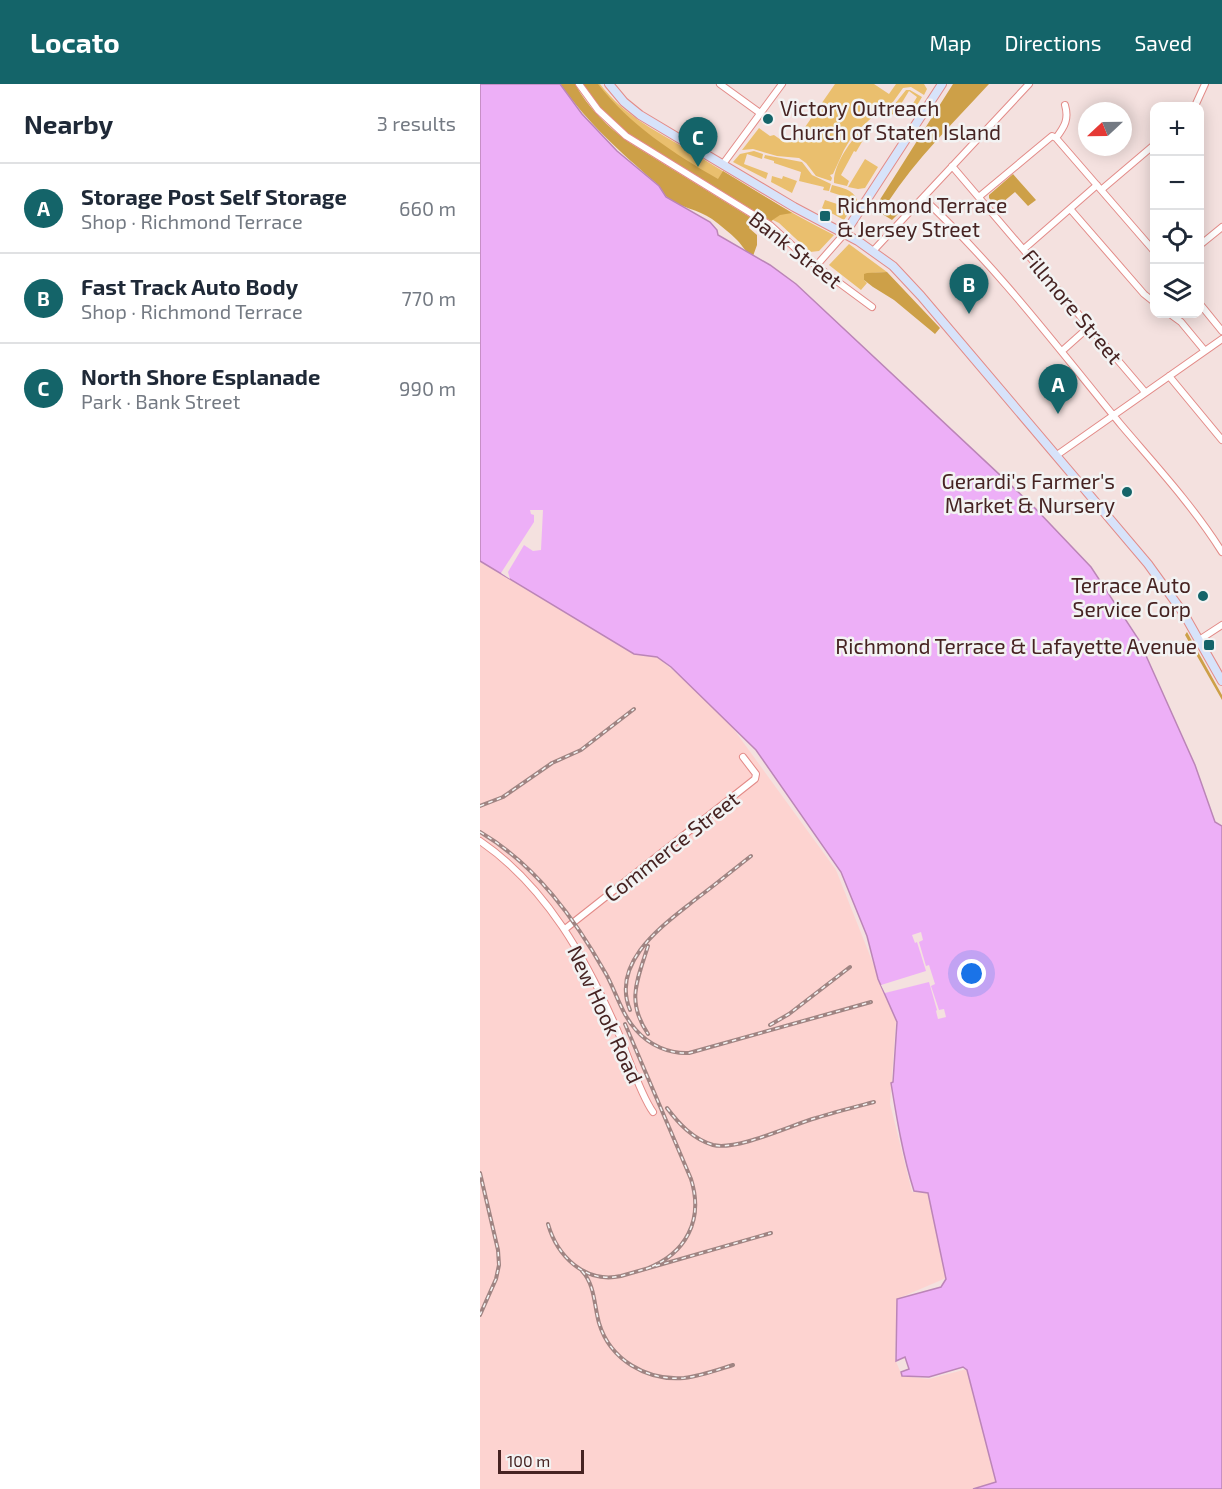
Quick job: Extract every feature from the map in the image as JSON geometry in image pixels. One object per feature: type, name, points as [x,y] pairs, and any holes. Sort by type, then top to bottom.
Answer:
[{"type":"main road","points":[[609,84],[635,111],[661,128],[805,214],[845,233],[893,266],[1057,455],[1165,586],[1222,681]]},
{"type":"main road","points":[[615,84],[661,128]]},
{"type":"main road","points":[[845,233],[942,84]]},
{"type":"street","name":"Bank Street","points":[[579,84],[598,110],[626,136],[770,225],[816,266],[872,307]]},
{"type":"street","points":[[720,84],[760,113]]},
{"type":"street","points":[[723,164],[782,84]]},
{"type":"street","points":[[873,251],[1029,84]]},
{"type":"street","points":[[1197,102],[1205,84]]},
{"type":"street","points":[[980,196],[1066,125],[1068,116],[1065,105]]},
{"type":"street","points":[[1054,137],[1150,245]]},
{"type":"street","points":[[1024,248],[1150,149]]},
{"type":"street","name":"Fillmore Street","points":[[952,166],[980,196],[1145,392]]},
{"type":"street","points":[[923,198],[983,258],[1062,351],[1175,488],[1222,552]]},
{"type":"street","points":[[1071,210],[1150,298]]},
{"type":"street","points":[[1204,242],[1222,226]]},
{"type":"street","points":[[816,266],[845,233]]},
{"type":"street","points":[[1204,309],[1222,331]]},
{"type":"street","points":[[1176,318],[1205,351]]},
{"type":"street","points":[[1062,351],[1090,326]]},
{"type":"street","points":[[1057,455],[1222,339]]},
{"type":"street","points":[[1169,376],[1222,440]]},
{"type":"street","points":[[1199,640],[1222,625]]},
{"type":"street","name":"Commerce Street","points":[[565,929],[755,779],[756,774],[743,757]]},
{"type":"street","name":"New Hook Road","points":[[480,841],[512,866],[565,929],[602,994],[653,1112]]},
{"type":"shaded area","points":[[480,84],[560,84],[582,114],[617,151],[659,186],[666,197],[710,222],[718,235],[770,265],[796,284],[1032,505],[1091,567],[1139,640],[1195,765],[1215,822],[1222,826],[1222,1489],[973,1489],[996,1482],[967,1370],[963,1367],[929,1377],[902,1376],[901,1372],[909,1369],[905,1357],[896,1361],[897,1299],[941,1287],[946,1279],[928,1193],[914,1191],[898,1124],[891,1083],[893,1082],[897,1022],[878,979],[867,936],[841,872],[756,750],[671,667],[657,657],[634,654],[480,561]]},
{"type":"shaded area","points":[[560,84],[575,84],[592,109],[622,137],[753,219],[749,228],[757,235],[757,245],[753,256],[712,219],[667,197],[656,183],[594,125]]},
{"type":"shaded area","points":[[583,84],[600,84],[620,106],[644,124],[834,235],[819,251],[810,252],[779,223],[771,221],[700,179],[625,130],[592,97]]},
{"type":"shaded area","points":[[583,84],[598,84],[610,99],[638,125],[701,169],[718,179],[723,171],[792,213],[780,215],[771,221],[627,133],[607,118]]},
{"type":"shaded area","points":[[835,84],[874,84],[889,94],[896,84],[924,84],[927,89],[924,95],[911,87],[903,88],[893,102],[880,111],[878,109],[878,112],[856,132],[854,130],[833,174],[830,175],[831,181],[816,176],[799,158],[777,156],[753,149],[742,150],[759,128],[784,142],[797,139],[807,133],[803,130]]},
{"type":"shaded area","points":[[953,84],[989,84],[936,141],[899,186],[888,202],[900,212],[892,220],[874,209]]},
{"type":"shaded area","points":[[906,90],[910,90],[922,97],[913,112],[909,110],[917,97],[909,91],[895,114],[888,115],[885,112]]},
{"type":"shaded area","points":[[864,127],[869,130],[841,175],[849,181],[847,186],[834,183],[836,168]]},
{"type":"shaded area","points":[[754,151],[763,154],[762,159],[747,154],[744,164],[768,173],[766,179],[733,162],[740,154]]},
{"type":"shaded area","points":[[765,155],[802,162],[812,175],[831,184],[829,191],[823,190],[824,187],[799,181],[801,172],[774,163],[764,158]]},
{"type":"shaded area","points":[[865,159],[878,167],[865,188],[848,187]]},
{"type":"shaded area","points":[[1013,174],[1036,200],[1028,206],[1015,192],[997,207],[989,195]]},
{"type":"shaded area","points":[[772,176],[782,179],[783,176],[797,181],[792,193],[771,182]]},
{"type":"shaded area","points":[[832,185],[850,191],[857,200],[844,220],[822,208],[825,200],[846,207],[849,198],[830,192]]},
{"type":"shaded area","points":[[849,244],[887,272],[872,273],[864,280],[867,283],[861,290],[829,265]]},
{"type":"shaded area","points":[[887,272],[940,328],[935,334],[894,300],[864,280],[864,274]]},
{"type":"shaded area","points":[[480,561],[634,654],[657,657],[719,709],[836,870],[896,1021],[890,1104],[912,1192],[928,1193],[946,1278],[897,1299],[895,1359],[902,1376],[929,1379],[967,1369],[996,1482],[973,1489],[480,1489]]},
{"type":"shaded area","points":[[1187,632],[1222,695],[1222,700],[1185,635]]},
{"type":"pier","points":[[530,510],[543,510],[541,550],[533,551],[524,545],[508,572],[510,579],[501,573],[534,522],[534,515]]},
{"type":"pier","points":[[921,932],[923,940],[919,942],[926,966],[929,965],[935,984],[931,986],[939,1010],[944,1009],[946,1017],[938,1019],[929,982],[885,993],[881,985],[926,971],[917,942],[915,943],[912,935]]},
{"type":"railway","points":[[480,806],[503,797],[552,763],[581,750],[634,709]]},
{"type":"railway","points":[[480,832],[519,860],[552,895],[594,953],[631,1024],[647,1040],[660,1047],[674,1052],[689,1053],[871,1002]]},
{"type":"railway","points":[[630,1010],[626,992],[628,976],[634,960],[644,946],[670,920],[751,856]]},
{"type":"railway","points":[[648,946],[637,981],[635,1001],[641,1022],[648,1034]]},
{"type":"railway","points":[[770,1025],[789,1014],[850,967]]},
{"type":"railway","points":[[625,1024],[691,1179],[694,1194],[693,1222],[681,1245],[660,1263],[646,1269]]},
{"type":"railway","points":[[667,1108],[693,1135],[713,1145],[723,1146],[750,1141],[816,1118],[874,1102]]},
{"type":"railway","points":[[480,1173],[498,1250],[499,1265],[496,1279],[480,1315]]},
{"type":"railway","points":[[548,1224],[558,1247],[574,1265],[584,1272],[608,1277],[621,1276],[771,1233]]},
{"type":"railway","points":[[582,1271],[592,1289],[604,1336],[612,1348],[632,1366],[657,1376],[684,1378],[733,1365]]},
{"type":"place","name":"Victory Outreach Church of Staten Island","points":[[768,119]]},
{"type":"place","name":"North Shore Esplanade","points":[[698,167]]},
{"type":"place","name":"Richmond Terrace & Jersey Street","points":[[825,216]]},
{"type":"place","name":"Fast Track Auto Body","points":[[969,314]]},
{"type":"place","name":"Storage Post Self Storage","points":[[1058,414]]},
{"type":"place","name":"Gerardi's Farmer's Market & Nursery","points":[[1127,492]]},
{"type":"place","name":"Terrace Auto Service Corp","points":[[1203,596]]},
{"type":"place","name":"Richmond Terrace & Lafayette Avenue","points":[[1209,645]]}]
